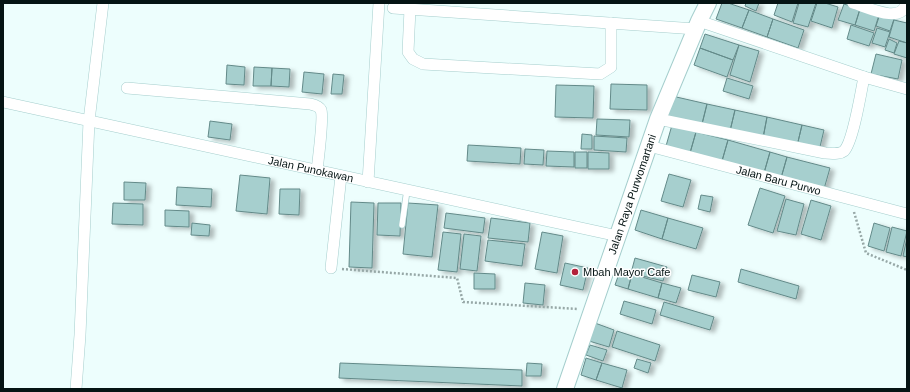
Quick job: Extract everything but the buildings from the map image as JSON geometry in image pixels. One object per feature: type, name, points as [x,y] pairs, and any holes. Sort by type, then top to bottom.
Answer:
[{"type":"street","points":[[76,389],[80,335],[89,121],[103,3]]},
{"type":"street","points":[[368,182],[379,3]]},
{"type":"street","name":"Jalan Raya Purwomartani","points":[[565,389],[658,119],[708,3]]},
{"type":"street","points":[[853,3],[891,15],[901,12],[905,8],[906,3]]},
{"type":"street","points":[[393,8],[611,23],[698,25],[907,89]]},
{"type":"street","points":[[410,9],[408,52],[413,59],[423,64],[600,74],[611,67],[611,23]]},
{"type":"street","points":[[658,119],[826,153],[838,154],[844,151],[850,139],[864,77]]},
{"type":"street","points":[[127,88],[310,104],[318,106],[321,110],[321,122],[317,171]]},
{"type":"street","name":"Jalan Punokawan","points":[[3,102],[618,236]]},
{"type":"street","name":"Jalan Baru Purwo","points":[[649,146],[907,214]]},
{"type":"street","points":[[332,268],[341,176]]},
{"type":"lane","points":[[402,225],[407,190]]},
{"type":"path","points":[[851,200],[866,253],[907,270]]},
{"type":"path","points":[[332,268],[457,278],[463,302],[562,308]]},
{"type":"place","name":"Mbah Mayor Cafe","points":[[575,272]]}]
